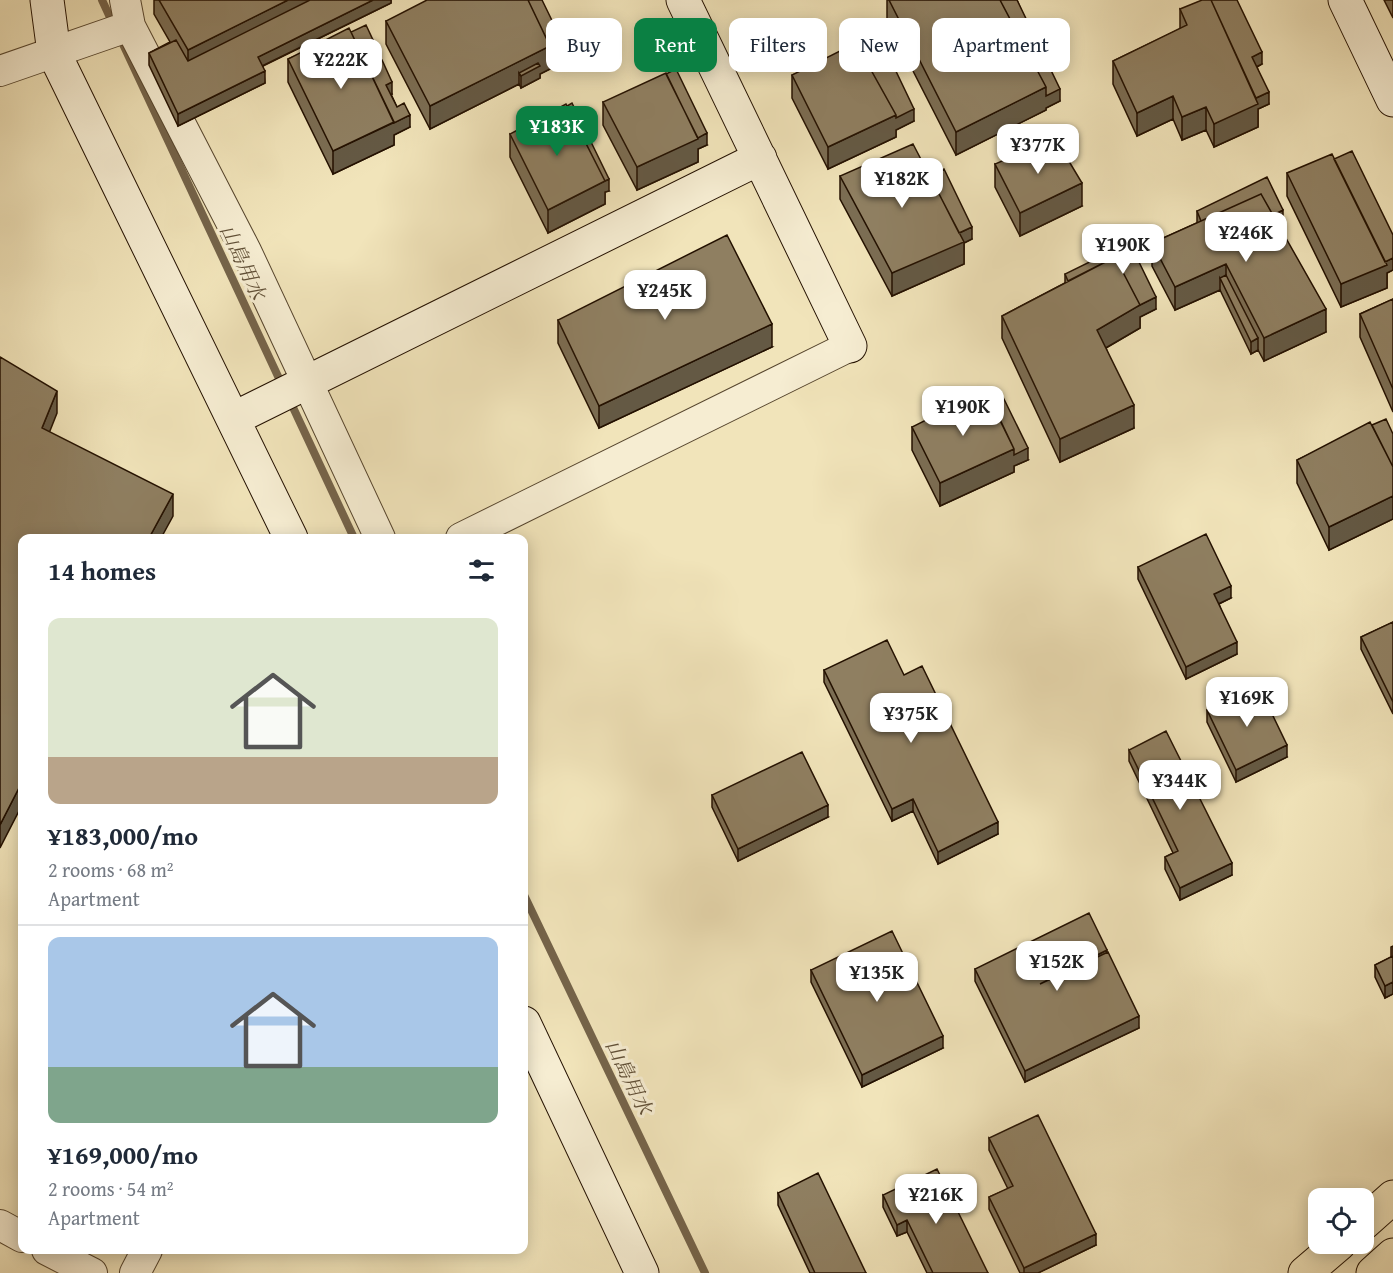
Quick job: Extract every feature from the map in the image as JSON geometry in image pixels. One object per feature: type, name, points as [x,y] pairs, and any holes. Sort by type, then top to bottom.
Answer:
[{"type":"highway","points":[[1374,1213],[1393,1197]]},
{"type":"highway","points":[[1305,1273],[1327,1254]]},
{"type":"highway","points":[[1373,1273],[1393,1255]]},
{"type":"street","points":[[47,0],[54,53],[289,534]]},
{"type":"street","points":[[469,534],[850,346],[683,0]]},
{"type":"street","points":[[1344,0],[1391,89]]},
{"type":"street","points":[[0,71],[92,41],[126,19],[246,251],[309,381],[378,534]]},
{"type":"street","points":[[233,419],[760,158]]},
{"type":"street","points":[[528,1031],[642,1273]]},
{"type":"street","points":[[0,1225],[18,1235]]},
{"type":"street","points":[[55,1254],[92,1273]]},
{"type":"street","points":[[135,1273],[145,1254]]},
{"type":"building","points":[[159,0],[288,0],[188,50]]},
{"type":"building","points":[[310,0],[373,0],[258,57],[265,71],[178,114],[149,53],[176,40],[188,61]]},
{"type":"building","points":[[427,0],[528,0],[546,38],[546,48],[430,106],[386,21]]},
{"type":"building","points":[[528,0],[542,0],[551,18],[546,18],[546,38]]},
{"type":"building","points":[[889,0],[1000,0],[1010,18],[932,18],[932,72],[1038,72],[1046,87],[956,132],[920,61],[920,18],[898,18]]},
{"type":"building","points":[[1000,0],[1017,0],[1026,18],[1010,18]]},
{"type":"building","points":[[1202,0],[1211,0],[1258,104],[1214,124],[1206,107],[1182,117],[1173,96],[1137,113],[1113,61],[1187,25],[1180,9]]},
{"type":"building","points":[[1211,0],[1237,0],[1262,52],[1252,57],[1269,92],[1256,98]]},
{"type":"building","points":[[366,25],[373,40],[367,43],[376,63],[382,60],[392,82],[386,85],[397,107],[404,103],[410,115],[394,123],[351,32]]},
{"type":"building","points":[[349,28],[394,122],[333,151],[288,59]]},
{"type":"building","points":[[839,52],[839,72],[872,72],[896,115],[828,147],[792,75],[798,72],[827,72],[827,58]]},
{"type":"building","points":[[538,63],[540,66],[521,76],[519,73]]},
{"type":"building","points":[[677,72],[707,133],[698,138],[666,74]]},
{"type":"building","points":[[872,72],[896,72],[914,109],[896,118]]},
{"type":"building","points":[[1038,72],[1052,72],[1060,89],[1046,96],[1046,87]]},
{"type":"building","points":[[666,73],[698,139],[637,167],[603,102]]},
{"type":"building","points":[[572,103],[609,179],[605,181],[567,106]]},
{"type":"building","points":[[566,104],[605,181],[548,210],[510,134]]},
{"type":"building","points":[[1055,138],[1082,183],[1020,213],[995,164]]},
{"type":"building","points":[[913,144],[964,242],[892,273],[840,176]]},
{"type":"building","points":[[1352,151],[1393,235],[1393,258],[1385,262],[1334,159]]},
{"type":"building","points":[[1332,154],[1387,265],[1341,284],[1287,173]]},
{"type":"building","points":[[944,169],[972,227],[959,233],[930,176]]},
{"type":"building","points":[[1267,177],[1283,210],[1273,215],[1261,194],[1201,221],[1197,211]]},
{"type":"building","points":[[1261,194],[1326,309],[1264,338],[1226,264],[1175,287],[1152,243]]},
{"type":"building","points":[[727,235],[772,324],[599,406],[558,320]]},
{"type":"building","points":[[1114,250],[1121,263],[1136,256],[1156,297],[1140,305],[1115,257],[1068,281],[1065,274]]},
{"type":"building","points":[[1115,257],[1140,305],[1097,330],[1134,405],[1060,439],[1002,316]]},
{"type":"building","points":[[1226,275],[1258,338],[1251,342],[1220,278]]},
{"type":"building","points":[[1393,299],[1393,389],[1360,314]]},
{"type":"building","points":[[0,357],[57,391],[42,428],[173,494],[151,534],[18,534],[18,790],[0,825]]},
{"type":"building","points":[[986,390],[1014,449],[940,483],[912,427]]},
{"type":"building","points":[[1000,391],[1028,448],[1014,455],[1014,449],[988,396]]},
{"type":"building","points":[[1386,419],[1393,434],[1393,467],[1372,425]]},
{"type":"building","points":[[1370,422],[1393,467],[1393,496],[1329,527],[1297,460]]},
{"type":"building","points":[[1206,534],[1231,586],[1214,594],[1237,642],[1186,667],[1138,567]]},
{"type":"building","points":[[1393,622],[1393,702],[1361,637]]},
{"type":"building","points":[[887,640],[904,675],[922,666],[998,822],[938,852],[913,799],[892,809],[824,670]]},
{"type":"building","points":[[1258,685],[1287,745],[1236,770],[1207,710]]},
{"type":"building","points":[[1166,731],[1232,863],[1180,888],[1165,857],[1178,851],[1129,750]]},
{"type":"building","points":[[802,752],[828,805],[738,849],[712,795]]},
{"type":"building","points":[[1089,913],[1107,950],[1040,984],[1108,952],[1139,1016],[1025,1071],[975,969]]},
{"type":"building","points":[[892,931],[943,1036],[862,1075],[811,970]]},
{"type":"building","points":[[1393,956],[1393,982],[1385,986],[1375,965]]},
{"type":"building","points":[[1038,1115],[1096,1234],[1024,1268],[989,1197],[1013,1186],[989,1138]]},
{"type":"building","points":[[937,1169],[988,1273],[933,1273],[907,1220],[897,1225],[883,1195]]},
{"type":"building","points":[[818,1173],[866,1273],[815,1273],[778,1193]]},
{"type":"waterway","name":"山島用水","points":[[102,0],[114,26]]},
{"type":"waterway","name":"山島用水","points":[[122,42],[283,387]]},
{"type":"waterway","name":"山島用水","points":[[290,401],[352,534]]},
{"type":"waterway","name":"山島用水","points":[[528,903],[705,1273]]}]
